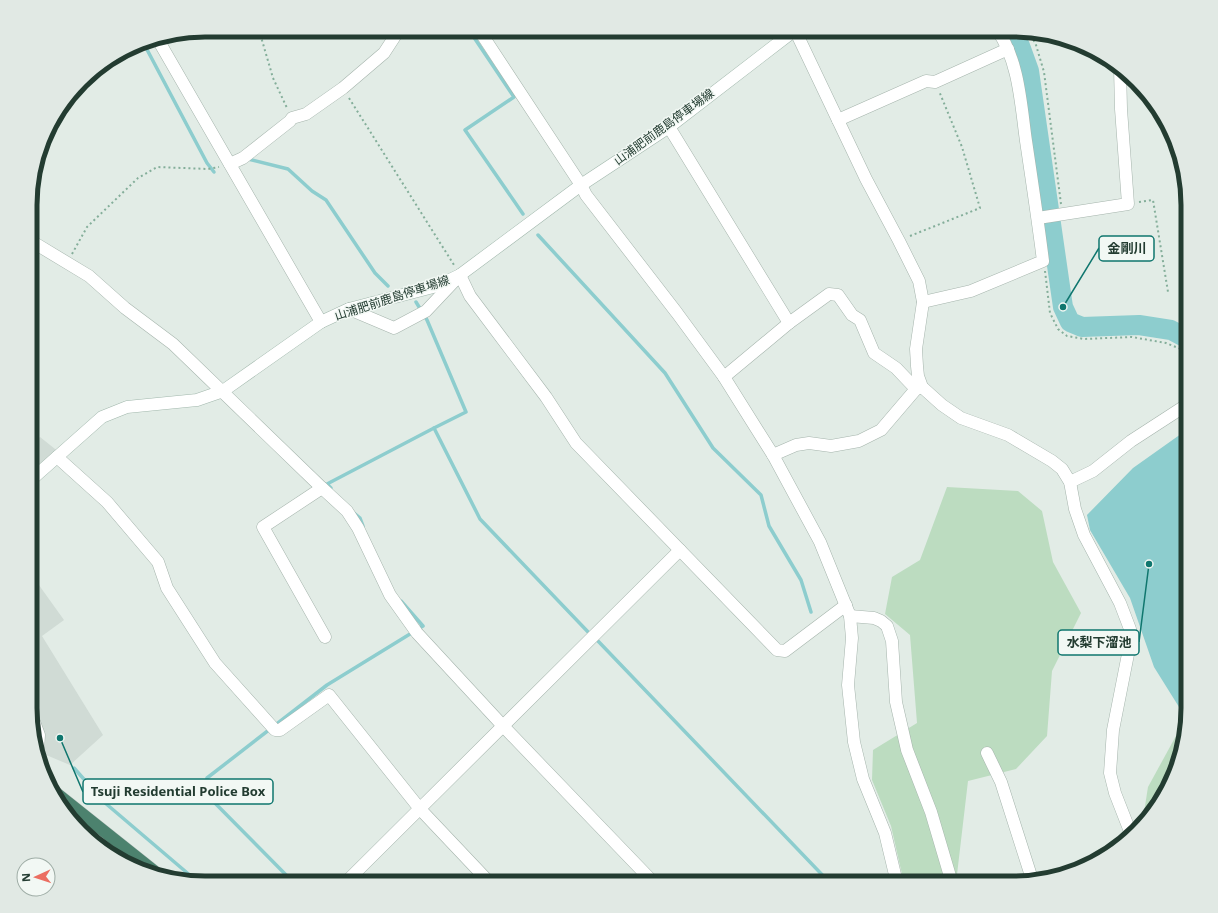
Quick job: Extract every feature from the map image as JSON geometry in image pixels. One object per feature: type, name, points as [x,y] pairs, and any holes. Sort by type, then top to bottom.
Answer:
[{"type":"highway","points":[[69,806],[146,865]]},
{"type":"street","points":[[230,164],[243,158],[292,118],[306,114],[343,88],[384,53],[394,37]]},
{"type":"street","points":[[484,37],[581,185],[586,195],[678,313],[724,377],[773,454],[820,542],[848,610],[852,638],[848,685],[854,742],[863,779],[885,833],[894,876]]},
{"type":"street","name":"山浦肥前鹿島停車場線","points":[[37,475],[102,417],[127,407],[197,400],[223,392],[321,322],[349,309],[437,286],[460,275],[581,185],[669,126],[786,37]]},
{"type":"street","points":[[773,454],[796,444],[809,443],[831,446],[859,441],[881,430],[919,388],[916,366],[916,349],[922,302],[919,281],[866,179],[798,37]]},
{"type":"street","points":[[922,302],[971,291],[1043,261],[1016,72],[1008,49],[1001,37]]},
{"type":"street","points":[[160,43],[321,322]]},
{"type":"street","points":[[838,120],[926,81],[935,82],[1008,49]]},
{"type":"street","points":[[1038,218],[1128,204],[1120,109],[1120,76]]},
{"type":"street","points":[[669,126],[789,323]]},
{"type":"street","points":[[37,244],[89,276],[125,308],[173,344],[347,511],[358,528],[390,595],[415,630],[503,726],[647,876]]},
{"type":"street","points":[[349,309],[394,328],[423,313],[460,275],[470,296],[546,397],[576,443],[777,650],[785,651],[848,610]]},
{"type":"street","points":[[724,377],[789,323],[829,294],[838,295],[852,315],[860,320],[874,353],[896,368],[919,388],[961,418],[1008,435],[1052,461],[1062,469],[1070,482],[1075,510],[1084,535],[1120,603],[1130,629],[1130,644],[1113,730],[1110,772],[1115,793],[1129,829]]},
{"type":"street","points":[[1070,482],[1093,471],[1131,441],[1181,409]]},
{"type":"street","points":[[57,457],[107,502],[158,562],[167,588],[215,663],[272,727],[280,730],[329,695],[420,809],[483,876]]},
{"type":"street","points":[[322,488],[263,527],[325,637]]},
{"type":"street","points":[[352,876],[680,550]]},
{"type":"street","points":[[848,610],[874,618],[887,626],[892,641],[896,702],[907,750],[931,812],[950,876]]},
{"type":"street","points":[[987,753],[1001,782],[1031,875]]},
{"type":"path","points":[[261,37],[273,78],[292,118]]},
{"type":"path","points":[[1032,38],[1044,72],[1062,214]]},
{"type":"path","points":[[899,241],[980,208],[962,147],[935,82]]},
{"type":"path","points":[[343,88],[460,275]]},
{"type":"path","points":[[67,262],[87,227],[138,178],[157,168],[214,169]]},
{"type":"path","points":[[1128,204],[1153,200],[1168,292]]},
{"type":"path","points":[[1043,261],[1050,313],[1058,329],[1067,336],[1084,339],[1132,337],[1166,343],[1181,349]]},
{"type":"shaded area","points":[[40,437],[65,457],[37,481],[37,440]]},
{"type":"shaded area","points":[[37,582],[64,620],[42,636],[103,735],[70,765],[44,754],[38,730]]},
{"type":"green space","points":[[947,487],[1018,491],[1042,511],[1053,562],[1081,613],[1052,671],[1047,736],[1016,769],[968,781],[957,876],[902,876],[891,826],[872,780],[873,750],[917,723],[910,635],[885,614],[892,577],[920,560]]},
{"type":"green space","points":[[1180,728],[1172,762],[1164,782],[1159,792],[1144,813],[1148,787]]},
{"type":"water","points":[[1181,434],[1181,707],[1179,707],[1154,667],[1130,598],[1090,530],[1087,515],[1133,468]]},
{"type":"waterway","points":[[474,37],[514,97],[465,130],[523,214]]},
{"type":"waterway","points":[[1015,37],[1020,46],[1029,71],[1063,307],[1070,322],[1082,327],[1139,325],[1171,330],[1181,335]]},
{"type":"waterway","points":[[146,48],[207,163],[214,172]]},
{"type":"waterway","points":[[248,159],[288,169],[312,191],[326,200],[375,273],[388,286]]},
{"type":"waterway","points":[[538,235],[665,373],[713,448],[761,495],[769,526],[801,580],[811,612]]},
{"type":"waterway","points":[[416,302],[427,320],[466,412],[434,428],[480,519],[590,634]]},
{"type":"waterway","points":[[331,488],[327,484],[434,428]]},
{"type":"waterway","points":[[354,513],[360,518],[363,526]]},
{"type":"waterway","points":[[287,876],[206,794],[207,778],[327,685],[423,626],[401,601]]},
{"type":"waterway","points":[[598,641],[823,876]]},
{"type":"waterway","points":[[74,768],[104,802],[190,876]]},
{"type":"place","name":"金剛川","points":[[1063,307]]},
{"type":"place","name":"水梨下溜池","points":[[1149,564]]},
{"type":"place","name":"Tsuji Residential Police Box","points":[[60,738]]}]
